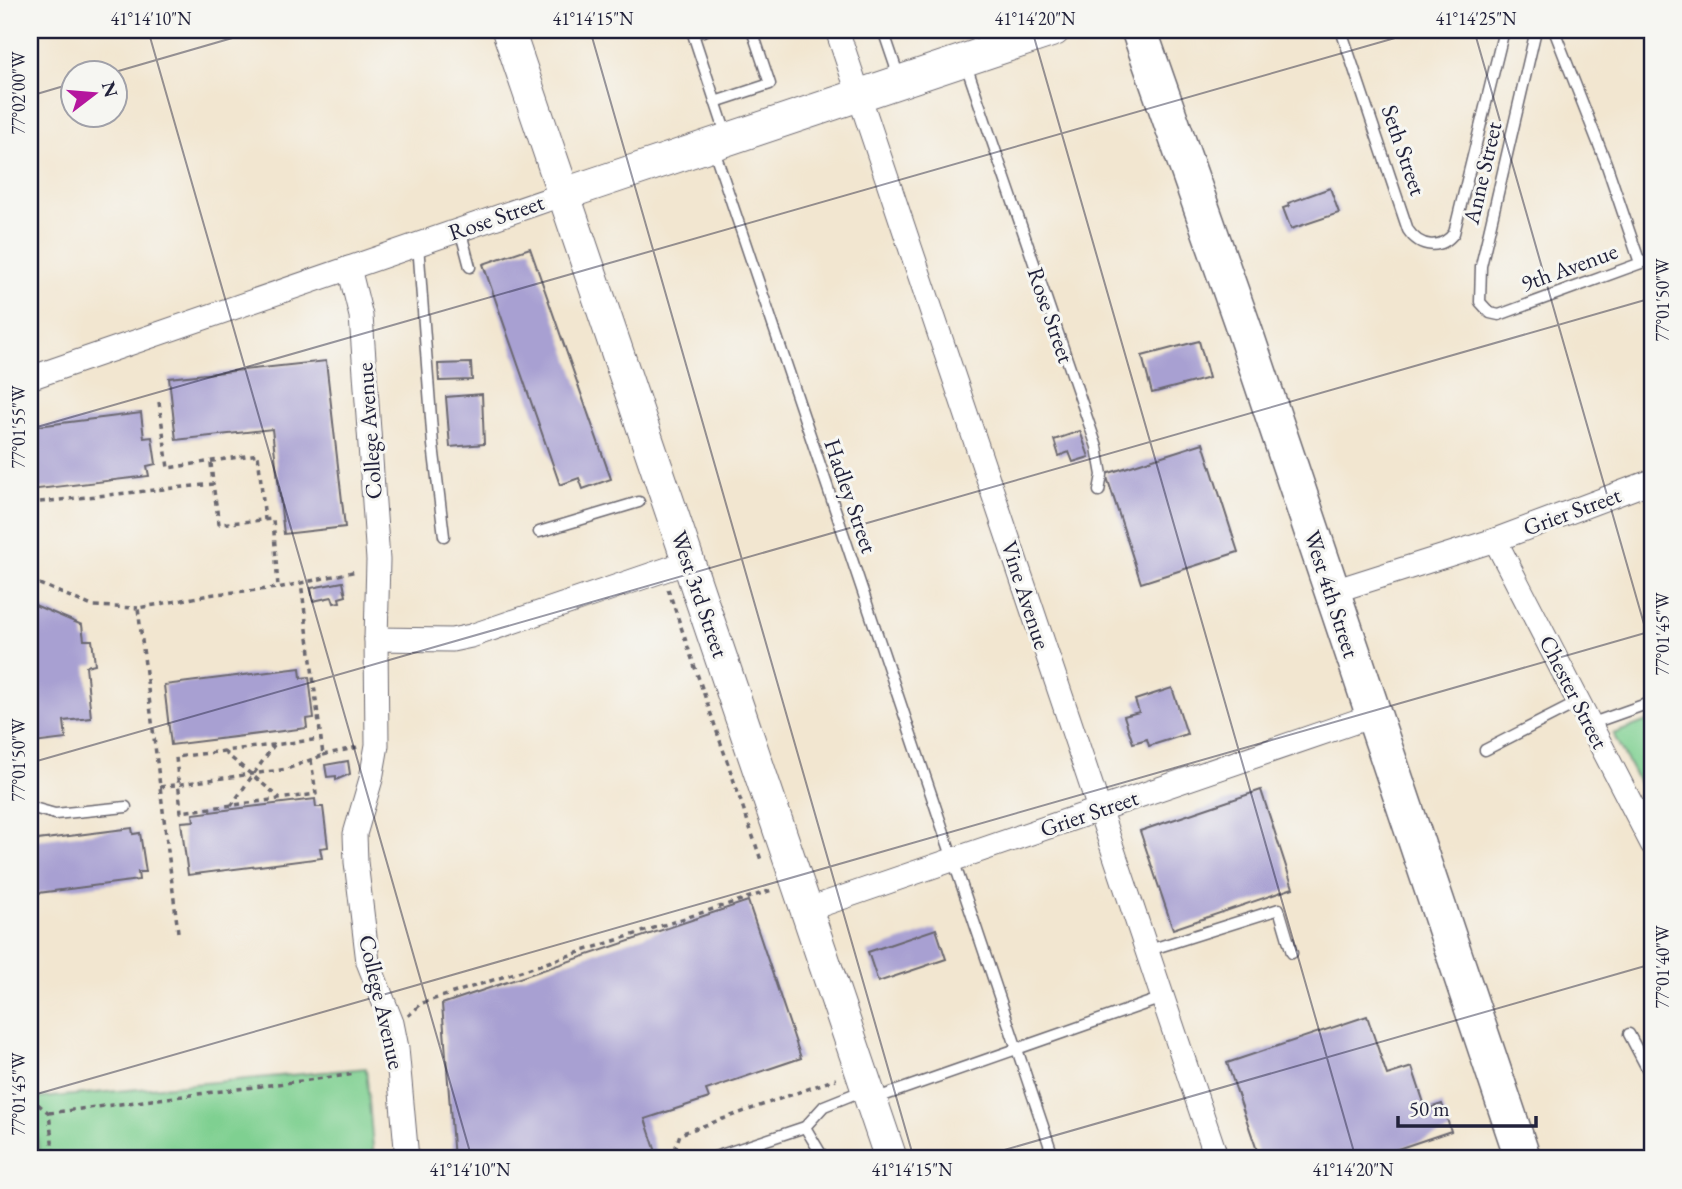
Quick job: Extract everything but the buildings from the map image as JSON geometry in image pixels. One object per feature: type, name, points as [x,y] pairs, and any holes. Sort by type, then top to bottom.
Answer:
[{"type":"main road","name":"West 3rd Street","points":[[508,30],[564,194],[675,566],[791,906],[860,1095],[891,1159]]},
{"type":"main road","name":"Rose Street","points":[[564,194],[1051,30]]},
{"type":"main road","name":"West 4th Street","points":[[1139,30],[1244,329],[1523,1159]]},
{"type":"street","name":"Vine Avenue","points":[[837,30],[1217,1159]]},
{"type":"street","name":"Rose Street","points":[[30,378],[564,194]]},
{"type":"street","name":"College Avenue","points":[[349,268],[361,316],[378,560],[377,745],[372,779],[355,834],[356,862],[368,962],[392,1023],[397,1048],[407,1159]]},
{"type":"street","name":"Grier Street","points":[[1331,592],[1495,540],[1652,481]]},
{"type":"street","name":"Chester Street","points":[[1495,540],[1652,844]]},
{"type":"street","points":[[376,639],[452,640],[471,636],[675,566]]},
{"type":"street","name":"Grier Street","points":[[791,906],[953,860],[1372,716]]},
{"type":"lane","name":"Hadley Street","points":[[706,30],[693,34],[715,102],[720,142],[953,860],[1054,1159]]},
{"type":"lane","points":[[715,102],[770,84],[752,30]]},
{"type":"lane","points":[[883,30],[901,81]]},
{"type":"lane","name":"Seth Street","points":[[1341,30],[1408,230],[1418,241],[1427,245],[1448,241],[1454,233]]},
{"type":"lane","name":"Anne Street","points":[[1454,233],[1504,30]]},
{"type":"lane","name":"Anne Street","points":[[1499,315],[1485,310],[1480,302],[1481,266],[1536,30]]},
{"type":"lane","points":[[1554,30],[1606,163],[1640,263]]},
{"type":"lane","name":"Rose Street","points":[[964,60],[1094,437],[1102,475],[1098,491]]},
{"type":"lane","points":[[460,229],[470,267]]},
{"type":"lane","points":[[418,244],[444,536]]},
{"type":"lane","name":"9th Avenue","points":[[1499,315],[1652,259]]},
{"type":"lane","points":[[539,533],[639,502]]},
{"type":"lane","points":[[1485,750],[1579,702]]},
{"type":"lane","points":[[1590,724],[1652,702]]},
{"type":"lane","points":[[30,807],[55,814],[125,807]]},
{"type":"lane","points":[[1146,951],[1279,909],[1292,953]]},
{"type":"lane","points":[[709,1159],[805,1127],[824,1106],[1017,1050],[1162,998]]},
{"type":"lane","points":[[1629,1034],[1652,1078]]},
{"type":"lane","points":[[805,1127],[824,1159]]},
{"type":"path","points":[[159,402],[168,468],[258,454],[265,520]]},
{"type":"path","points":[[211,463],[219,524],[273,519],[278,588]]},
{"type":"path","points":[[30,503],[213,484]]},
{"type":"path","points":[[675,566],[763,865]]},
{"type":"path","points":[[30,580],[92,606],[138,608],[215,594],[278,588],[359,571]]},
{"type":"path","points":[[302,582],[323,755]]},
{"type":"path","points":[[138,608],[178,932]]},
{"type":"path","points":[[311,760],[316,794],[181,812],[176,757],[321,738]]},
{"type":"path","points":[[231,806],[274,745]]},
{"type":"path","points":[[160,787],[287,769],[323,755],[363,746]]},
{"type":"path","points":[[222,751],[281,799]]},
{"type":"path","points":[[767,878],[772,890],[791,906]]},
{"type":"path","points":[[406,1017],[414,1014],[422,1003],[772,890]]},
{"type":"path","points":[[832,1067],[836,1079],[860,1095]]},
{"type":"path","points":[[49,1113],[356,1074]]},
{"type":"path","points":[[673,1159],[680,1134],[836,1079]]},
{"type":"path","points":[[30,1098],[49,1113],[54,1159]]},
{"type":"green space","points":[[1652,719],[1652,807],[1613,734]]},
{"type":"green space","points":[[366,1068],[374,1159],[40,1159],[31,1099]]}]
